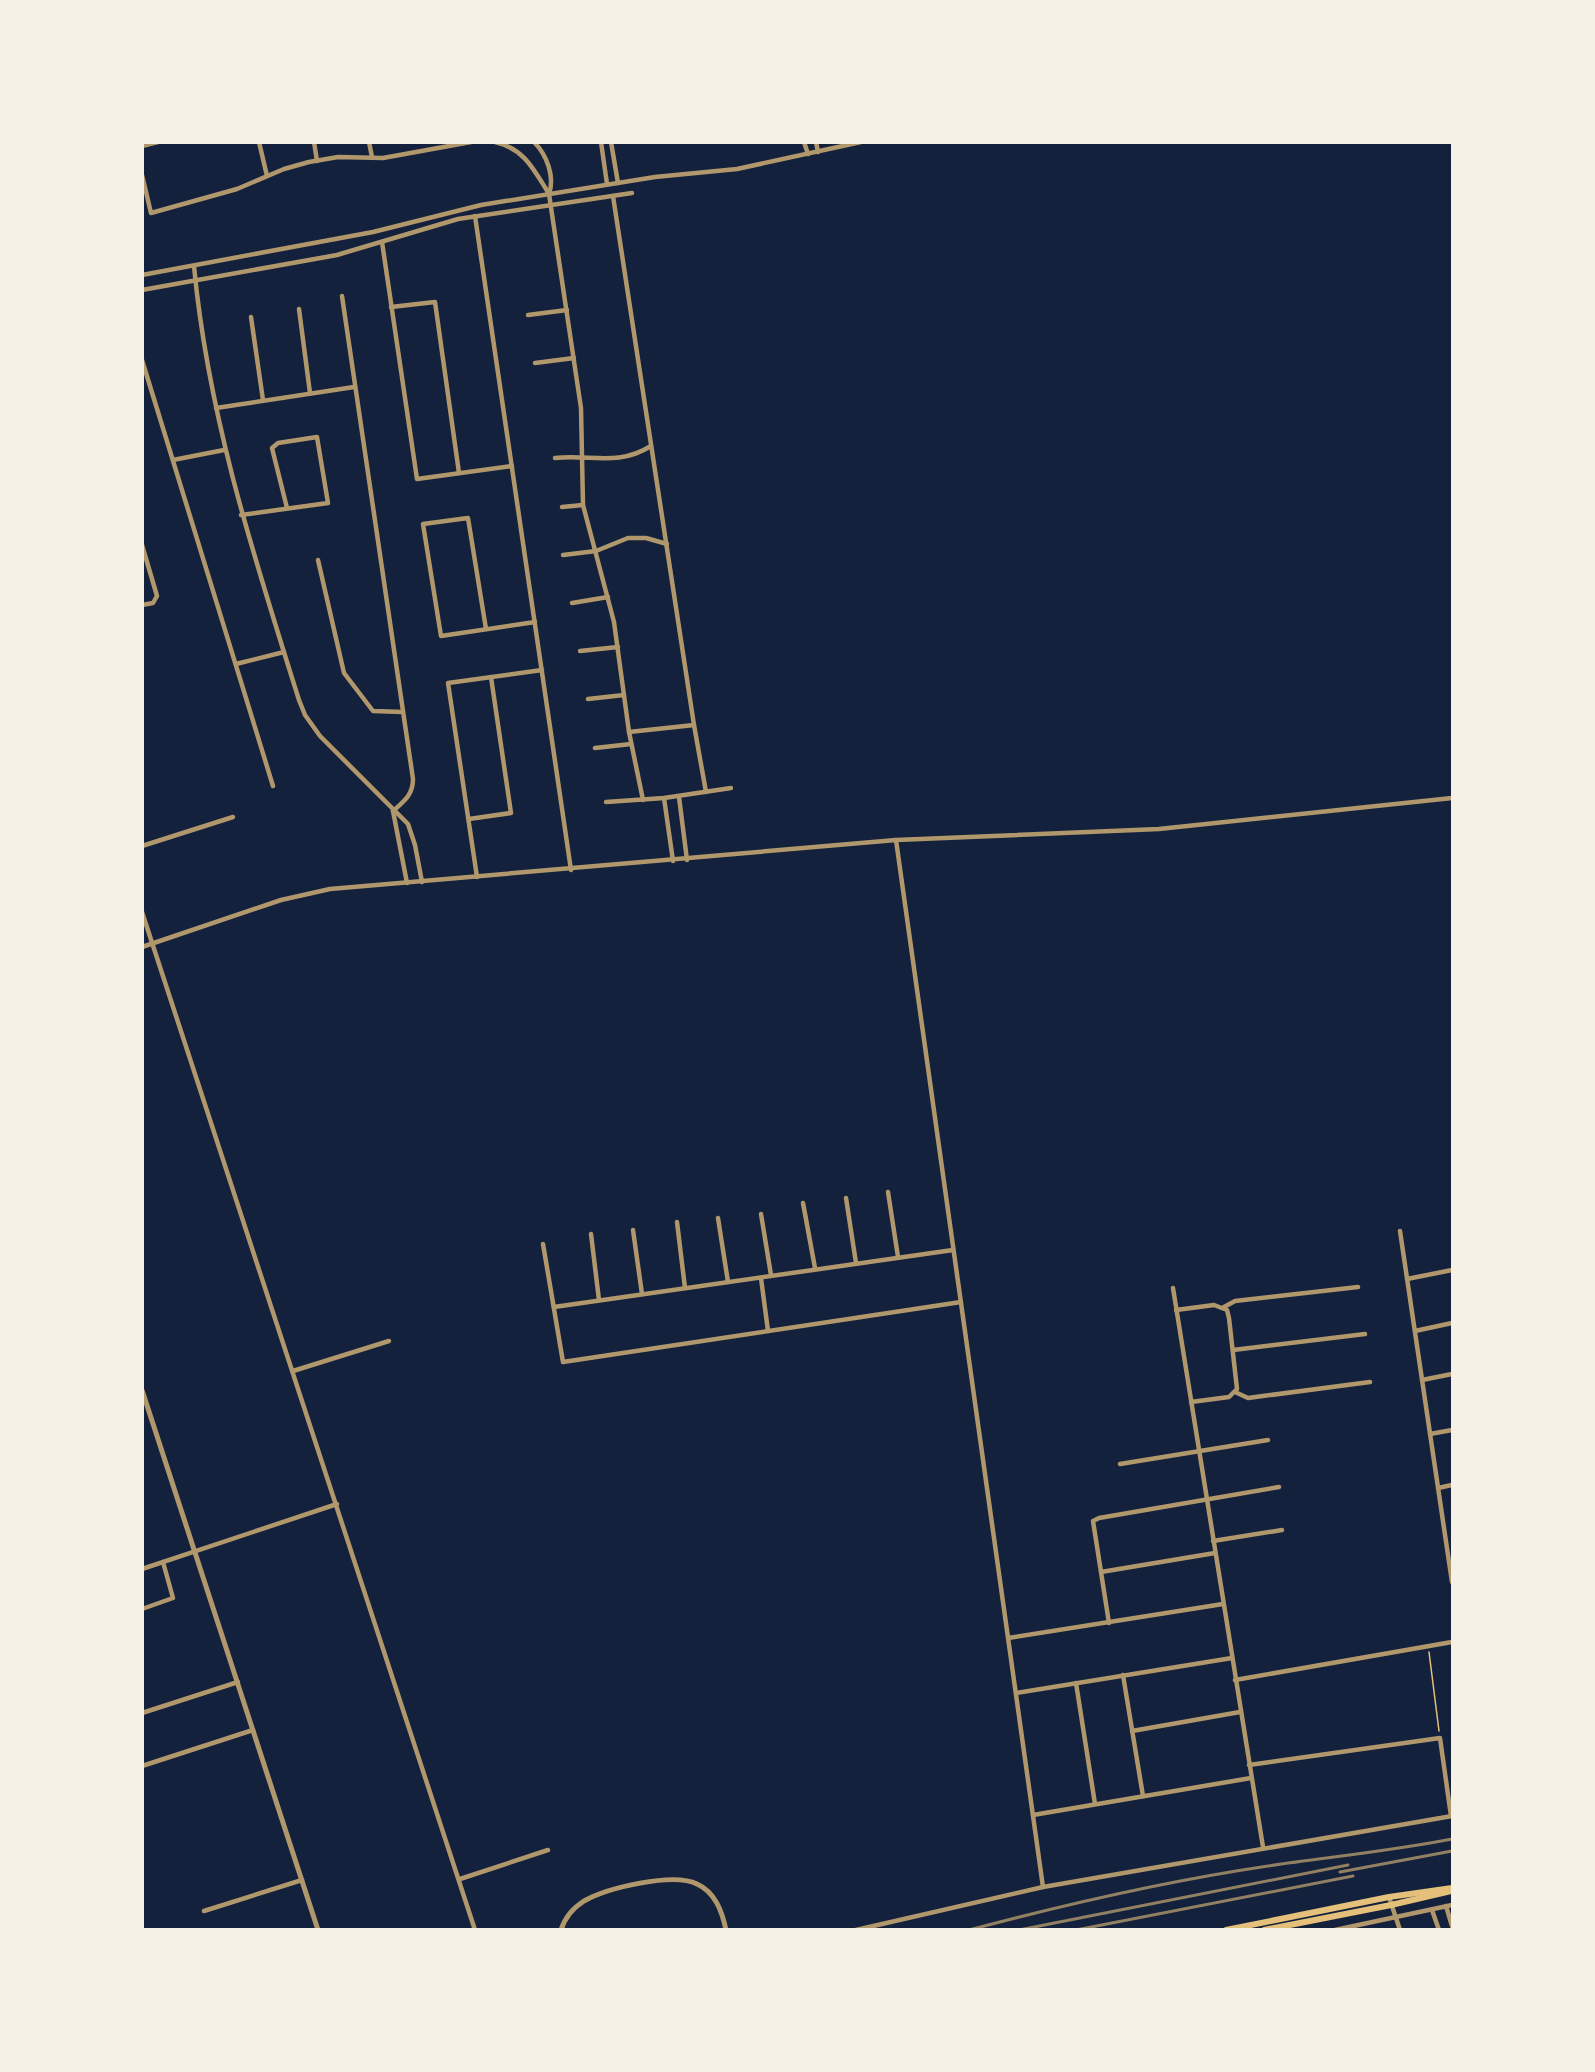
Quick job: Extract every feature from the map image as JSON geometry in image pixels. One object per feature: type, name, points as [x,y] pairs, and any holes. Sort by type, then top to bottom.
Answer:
[{"type":"main road","points":[[1226,1929],[1389,1897],[1452,1889]]},
{"type":"main road","points":[[1264,1929],[1391,1905],[1452,1889]]},
{"type":"street","points":[[142,146],[158,142]]},
{"type":"street","points":[[259,142],[267,176]]},
{"type":"street","points":[[314,142],[317,161]]},
{"type":"street","points":[[369,142],[372,157]]},
{"type":"street","points":[[142,175],[151,213],[237,189],[284,169],[317,161],[410,154],[471,142]]},
{"type":"street","points":[[495,142],[525,158],[537,171],[549,194],[581,408],[584,505],[608,597],[618,647],[631,744],[643,800]]},
{"type":"street","points":[[534,142],[540,146],[547,162],[552,184],[549,194]]},
{"type":"street","points":[[600,142],[607,184]]},
{"type":"street","points":[[610,142],[618,183]]},
{"type":"street","points":[[804,142],[808,154]]},
{"type":"street","points":[[816,142],[818,152]]},
{"type":"street","points":[[142,276],[374,231],[481,205],[607,184],[737,169],[861,142]]},
{"type":"street","points":[[142,290],[337,255],[430,226],[475,216],[632,193]]},
{"type":"street","points":[[613,196],[706,792]]},
{"type":"street","points":[[475,216],[571,870]]},
{"type":"street","points":[[382,242],[417,479],[512,466]]},
{"type":"street","points":[[194,266],[224,450],[241,515],[299,700],[310,722],[412,831],[422,882]]},
{"type":"street","points":[[342,296],[413,789],[393,811]]},
{"type":"street","points":[[391,307],[435,302],[459,473]]},
{"type":"street","points":[[299,309],[310,393]]},
{"type":"street","points":[[528,315],[567,310]]},
{"type":"street","points":[[251,317],[263,400]]},
{"type":"street","points":[[535,363],[574,358]]},
{"type":"street","points":[[142,360],[273,786]]},
{"type":"street","points":[[216,408],[354,387]]},
{"type":"street","points":[[241,515],[328,503],[317,437],[278,442],[272,448],[287,508]]},
{"type":"street","points":[[555,458],[582,456],[607,460],[621,459],[651,446]]},
{"type":"street","points":[[173,460],[224,450]]},
{"type":"street","points":[[562,507],[584,505]]},
{"type":"street","points":[[486,629],[468,518],[423,524],[441,636],[535,622]]},
{"type":"street","points":[[563,555],[596,551],[633,537],[651,538],[668,544]]},
{"type":"street","points":[[142,545],[157,596],[153,603],[142,605]]},
{"type":"street","points":[[318,561],[344,673],[374,711],[379,713],[403,711]]},
{"type":"street","points":[[572,603],[608,597]]},
{"type":"street","points":[[580,651],[618,647]]},
{"type":"street","points":[[236,664],[284,652]]},
{"type":"street","points":[[477,877],[447,683],[542,670]]},
{"type":"street","points":[[469,819],[511,813],[491,677]]},
{"type":"street","points":[[588,699],[624,695]]},
{"type":"street","points":[[629,732],[694,725]]},
{"type":"street","points":[[595,748],[631,744]]},
{"type":"street","points":[[606,802],[679,797],[731,788]]},
{"type":"street","points":[[679,797],[687,860]]},
{"type":"street","points":[[664,798],[673,861]]},
{"type":"street","points":[[142,947],[297,896],[330,889],[687,860],[896,840],[1159,828],[1452,798]]},
{"type":"street","points":[[393,811],[407,883]]},
{"type":"street","points":[[142,846],[233,817]]},
{"type":"street","points":[[896,840],[1043,1887]]},
{"type":"street","points":[[142,912],[475,1929]]},
{"type":"street","points":[[888,1191],[898,1257]]},
{"type":"street","points":[[846,1198],[856,1263]]},
{"type":"street","points":[[803,1203],[815,1268]]},
{"type":"street","points":[[761,1214],[771,1275]]},
{"type":"street","points":[[718,1218],[728,1282]]},
{"type":"street","points":[[677,1222],[685,1288]]},
{"type":"street","points":[[633,1230],[642,1294]]},
{"type":"street","points":[[1400,1232],[1452,1582]]},
{"type":"street","points":[[591,1234],[599,1300]]},
{"type":"street","points":[[543,1244],[563,1362],[961,1302]]},
{"type":"street","points":[[554,1306],[953,1250]]},
{"type":"street","points":[[1407,1279],[1452,1270]]},
{"type":"street","points":[[761,1278],[768,1331]]},
{"type":"street","points":[[1176,1310],[1214,1305],[1224,1307],[1235,1301],[1358,1287]]},
{"type":"street","points":[[1173,1288],[1263,1848]]},
{"type":"street","points":[[1191,1402],[1226,1398],[1235,1392],[1238,1386],[1229,1314],[1224,1307]]},
{"type":"street","points":[[1415,1331],[1452,1323]]},
{"type":"street","points":[[1233,1350],[1365,1334]]},
{"type":"street","points":[[293,1371],[389,1341]]},
{"type":"street","points":[[1422,1380],[1452,1374]]},
{"type":"street","points":[[1235,1392],[1248,1398],[1370,1383]]},
{"type":"street","points":[[142,1390],[318,1929]]},
{"type":"street","points":[[1430,1434],[1452,1430]]},
{"type":"street","points":[[1120,1464],[1268,1440]]},
{"type":"street","points":[[1438,1488],[1452,1485]]},
{"type":"street","points":[[1109,1623],[1094,1521],[1279,1487]]},
{"type":"street","points":[[142,1569],[337,1504]]},
{"type":"street","points":[[1213,1541],[1282,1530]]},
{"type":"street","points":[[1446,1538],[1452,1536]]},
{"type":"street","points":[[1101,1572],[1215,1553]]},
{"type":"street","points":[[142,1609],[173,1596],[163,1562]]},
{"type":"street","points":[[1008,1638],[1223,1604]]},
{"type":"street","points":[[1235,1680],[1452,1642]]},
{"type":"street","points":[[1016,1693],[1232,1658]]},
{"type":"street","points":[[1123,1676],[1143,1796]]},
{"type":"street","points":[[142,1713],[238,1682]]},
{"type":"street","points":[[1076,1683],[1095,1804]]},
{"type":"street","points":[[1132,1731],[1240,1712]]},
{"type":"street","points":[[142,1766],[254,1730]]},
{"type":"street","points":[[856,1929],[1043,1887],[1452,1816],[1440,1738],[1248,1765]]},
{"type":"street","points":[[1033,1815],[1251,1778]]},
{"type":"street","points":[[460,1879],[548,1850]]},
{"type":"street","points":[[561,1929],[572,1911],[589,1899],[675,1878],[696,1883],[707,1891],[719,1907],[725,1927]]},
{"type":"street","points":[[204,1911],[302,1880]]},
{"type":"street","points":[[1389,1897],[1400,1929]]},
{"type":"street","points":[[1335,1929],[1449,1906],[1452,1926]]},
{"type":"street","points":[[1432,1910],[1439,1929]]},
{"type":"path","points":[[1428,1646],[1440,1738]]},
{"type":"railway","points":[[969,1930],[1080,1902],[1192,1879],[1452,1839]]},
{"type":"railway","points":[[1340,1872],[1452,1851]]},
{"type":"railway","points":[[1019,1930],[1348,1865]]},
{"type":"railway","points":[[1076,1930],[1353,1876]]}]
